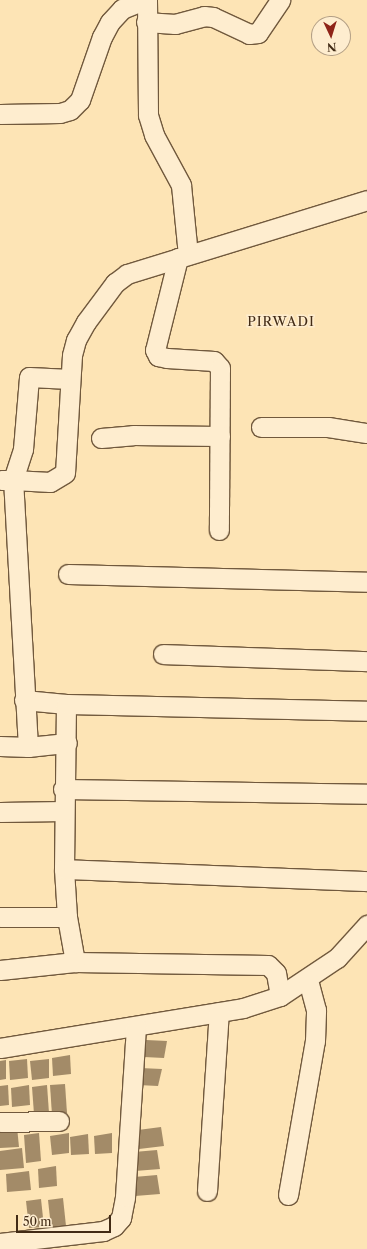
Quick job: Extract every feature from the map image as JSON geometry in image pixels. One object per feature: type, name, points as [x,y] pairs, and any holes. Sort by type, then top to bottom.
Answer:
[{"type":"street","points":[[0,114],[60,113],[70,110],[80,100],[102,37],[110,22],[122,9],[144,0]]},
{"type":"street","points":[[147,0],[146,22],[150,126],[181,185],[183,257],[155,350],[158,356],[214,361],[218,364],[220,436],[219,530]]},
{"type":"street","points":[[146,22],[174,24],[204,16],[213,17],[249,34],[258,33],[280,0]]},
{"type":"street","points":[[7,480],[50,482],[65,473],[68,465],[70,379],[76,340],[115,283],[142,268],[183,257],[367,200]]},
{"type":"street","points":[[28,747],[7,480],[23,449],[29,377],[70,379]]},
{"type":"street","points":[[261,427],[328,427],[367,433]]},
{"type":"street","points":[[101,438],[133,435],[220,436]]},
{"type":"street","points":[[68,574],[367,582]]},
{"type":"street","points":[[163,654],[367,661]]},
{"type":"street","points":[[24,700],[66,704],[367,711]]},
{"type":"street","points":[[66,704],[67,743],[63,789],[64,869],[67,917],[74,962]]},
{"type":"street","points":[[0,746],[28,747],[67,743]]},
{"type":"street","points":[[63,789],[367,794]]},
{"type":"street","points":[[0,812],[64,811]]},
{"type":"street","points":[[64,869],[367,881]]},
{"type":"street","points":[[0,918],[67,917]]},
{"type":"street","points":[[0,1048],[243,1008],[280,996],[308,980],[338,958],[367,925]]},
{"type":"street","points":[[0,970],[74,962],[268,965],[276,973],[280,996]]},
{"type":"street","points":[[288,1195],[315,1041],[316,1010],[308,980]]},
{"type":"street","points":[[207,1191],[219,1012]]},
{"type":"street","points":[[0,1243],[103,1231],[114,1226],[121,1218],[125,1197],[136,1026]]},
{"type":"street","points":[[0,1122],[59,1121]]},
{"type":"building","points":[[146,1040],[167,1041],[164,1058],[144,1057]]},
{"type":"building","points":[[70,1055],[71,1074],[53,1076],[52,1058]]},
{"type":"building","points":[[27,1059],[28,1078],[10,1080],[9,1061]]},
{"type":"building","points":[[49,1059],[49,1078],[32,1080],[30,1061]]},
{"type":"building","points":[[6,1060],[6,1079],[0,1080],[0,1061]]},
{"type":"building","points":[[140,1068],[162,1069],[158,1086],[138,1085]]},
{"type":"building","points":[[65,1084],[67,1113],[52,1115],[50,1085]]},
{"type":"building","points":[[8,1085],[9,1105],[0,1106],[0,1086]]},
{"type":"building","points":[[29,1085],[30,1105],[12,1107],[11,1088]]},
{"type":"building","points":[[47,1085],[49,1113],[34,1114],[32,1087]]},
{"type":"building","points":[[17,1127],[19,1147],[0,1148],[0,1129]]},
{"type":"building","points":[[161,1127],[164,1146],[139,1149],[138,1130]]},
{"type":"building","points":[[39,1133],[41,1161],[26,1163],[24,1135]]},
{"type":"building","points":[[69,1133],[69,1153],[52,1155],[50,1136]]},
{"type":"building","points":[[112,1133],[112,1153],[95,1154],[94,1136]]},
{"type":"building","points":[[88,1134],[89,1154],[71,1155],[70,1137]]},
{"type":"building","points":[[22,1148],[24,1168],[0,1170],[0,1151]]},
{"type":"building","points":[[157,1150],[160,1169],[135,1171],[134,1152]]},
{"type":"building","points":[[56,1166],[57,1186],[39,1188],[38,1169]]},
{"type":"building","points":[[29,1171],[31,1190],[7,1192],[6,1174]]},
{"type":"building","points":[[157,1175],[160,1194],[135,1196],[134,1177]]},
{"type":"building","points":[[63,1198],[66,1226],[51,1227],[48,1200]]},
{"type":"building","points":[[41,1199],[44,1227],[29,1228],[26,1201]]},
{"type":"district","name":"PIRWADI","points":[[281,321]]}]
